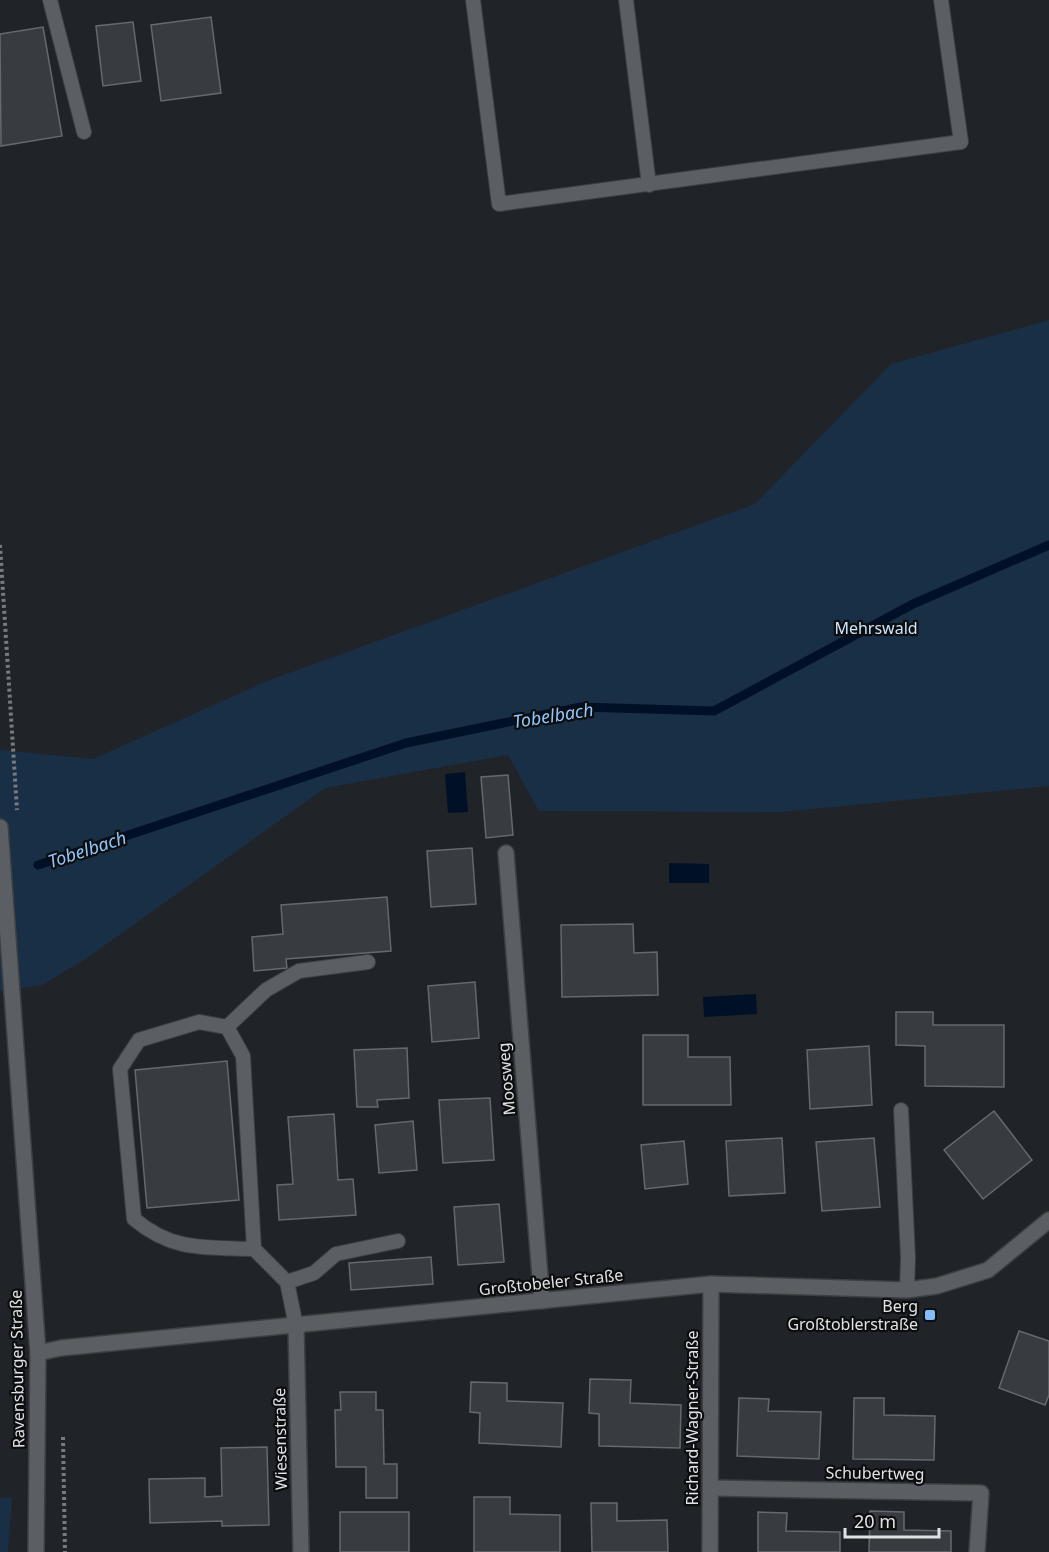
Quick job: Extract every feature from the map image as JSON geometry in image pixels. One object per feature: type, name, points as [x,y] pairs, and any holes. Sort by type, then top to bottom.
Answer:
[{"type":"street","name":"Ravensburger Straße","points":[[0,827],[38,1353],[36,1552]]},
{"type":"street","name":"Moosweg","points":[[506,854],[542,1301]]},
{"type":"street","name":"Großtobeler Straße","points":[[38,1353],[61,1348],[711,1284],[907,1290],[937,1286],[988,1270],[1049,1220]]},
{"type":"street","name":"Richard-Wagner-Straße","points":[[710,1552],[711,1284]]},
{"type":"street","name":"Wiesenstraße","points":[[296,1326],[301,1552]]},
{"type":"street","name":"Schubertweg","points":[[711,1488],[981,1493],[977,1552]]},
{"type":"lane","points":[[50,0],[84,132]]},
{"type":"lane","points":[[473,0],[499,204],[961,142],[941,0]]},
{"type":"lane","points":[[626,0],[649,185]]},
{"type":"lane","points":[[227,1027],[266,990],[299,971],[368,962]]},
{"type":"lane","points":[[227,1027],[199,1022],[139,1040],[120,1069],[134,1219],[149,1232],[186,1246],[254,1249]]},
{"type":"lane","points":[[227,1027],[243,1056],[254,1249],[287,1282],[296,1326]]},
{"type":"lane","points":[[901,1110],[908,1257],[907,1290]]},
{"type":"lane","points":[[287,1282],[314,1273],[336,1254],[398,1241]]},
{"type":"green space","name":"Mehrswald","points":[[1049,320],[1049,786],[782,812],[539,811],[508,755],[325,788],[87,958],[42,985],[0,991],[0,750],[93,759],[267,681],[755,504],[891,364]]},
{"type":"green space","points":[[0,1498],[12,1498],[8,1552],[0,1552]]},
{"type":"shaded area","points":[[465,772],[468,812],[448,813],[445,774]]},
{"type":"shaded area","points":[[669,863],[709,864],[709,883],[669,883]]},
{"type":"shaded area","points":[[756,994],[757,1014],[704,1017],[703,997]]},
{"type":"building","points":[[211,17],[221,93],[161,101],[151,25]]},
{"type":"building","points":[[133,22],[141,81],[103,86],[96,26]]},
{"type":"building","points":[[43,27],[62,136],[1,146],[0,34]]},
{"type":"building","points":[[508,775],[513,835],[486,838],[481,777]]},
{"type":"building","points":[[472,848],[476,904],[431,907],[427,851]]},
{"type":"building","points":[[387,897],[391,951],[286,959],[287,968],[254,971],[252,937],[283,934],[281,905]]},
{"type":"building","points":[[633,924],[634,953],[657,952],[658,995],[562,997],[561,925]]},
{"type":"building","points":[[475,982],[479,1038],[432,1042],[428,986]]},
{"type":"building","points":[[896,1012],[933,1012],[933,1025],[1004,1025],[1004,1087],[925,1086],[925,1046],[896,1045]]},
{"type":"building","points":[[643,1035],[688,1035],[688,1057],[730,1057],[731,1105],[643,1105]]},
{"type":"building","points":[[869,1046],[872,1105],[810,1109],[807,1050]]},
{"type":"building","points":[[407,1048],[409,1098],[377,1100],[378,1107],[357,1107],[354,1050]]},
{"type":"building","points":[[227,1061],[239,1200],[147,1208],[135,1070]]},
{"type":"building","points":[[490,1098],[494,1160],[443,1163],[439,1100]]},
{"type":"building","points":[[994,1111],[1032,1160],[983,1199],[944,1150]]},
{"type":"building","points":[[334,1114],[338,1180],[353,1179],[356,1215],[279,1220],[277,1185],[293,1184],[288,1117]]},
{"type":"building","points":[[413,1121],[417,1170],[379,1173],[375,1125]]},
{"type":"building","points":[[782,1138],[785,1193],[729,1196],[726,1141]]},
{"type":"building","points":[[874,1138],[880,1207],[822,1211],[816,1142]]},
{"type":"building","points":[[684,1141],[688,1184],[645,1189],[641,1145]]},
{"type":"building","points":[[499,1204],[504,1262],[458,1265],[454,1207]]},
{"type":"building","points":[[431,1257],[433,1284],[351,1290],[349,1263]]},
{"type":"building","points":[[1019,1331],[1049,1341],[1049,1395],[1045,1405],[999,1388]]},
{"type":"building","points":[[590,1379],[631,1380],[630,1403],[681,1405],[680,1448],[599,1446],[599,1414],[589,1413]]},
{"type":"building","points":[[471,1382],[507,1383],[507,1401],[563,1403],[561,1447],[479,1443],[480,1413],[470,1412]]},
{"type":"building","points":[[340,1392],[376,1392],[376,1410],[383,1410],[384,1464],[397,1464],[397,1498],[366,1498],[366,1467],[336,1467],[335,1410],[341,1410]]},
{"type":"building","points":[[739,1398],[769,1399],[768,1411],[821,1412],[819,1459],[737,1456]]},
{"type":"building","points":[[854,1398],[884,1398],[884,1415],[935,1416],[934,1460],[853,1459]]},
{"type":"building","points":[[267,1447],[269,1525],[222,1526],[222,1521],[150,1523],[149,1479],[205,1478],[205,1497],[222,1496],[221,1448]]},
{"type":"building","points":[[474,1497],[510,1497],[510,1514],[560,1515],[560,1552],[474,1552]]},
{"type":"building","points":[[591,1503],[617,1503],[617,1521],[667,1520],[668,1552],[592,1552]]},
{"type":"building","points":[[870,1511],[904,1512],[904,1530],[951,1531],[951,1552],[869,1552]]},
{"type":"building","points":[[340,1512],[409,1512],[409,1552],[340,1552]]},
{"type":"building","points":[[758,1512],[787,1513],[786,1531],[840,1532],[840,1552],[758,1552]]},
{"type":"waterway","name":"Tobelbach","points":[[38,865],[406,743],[581,707],[714,711],[913,604],[1049,545]]},
{"type":"place","name":"Berg Großtoblerstraße","points":[[930,1315]]}]
